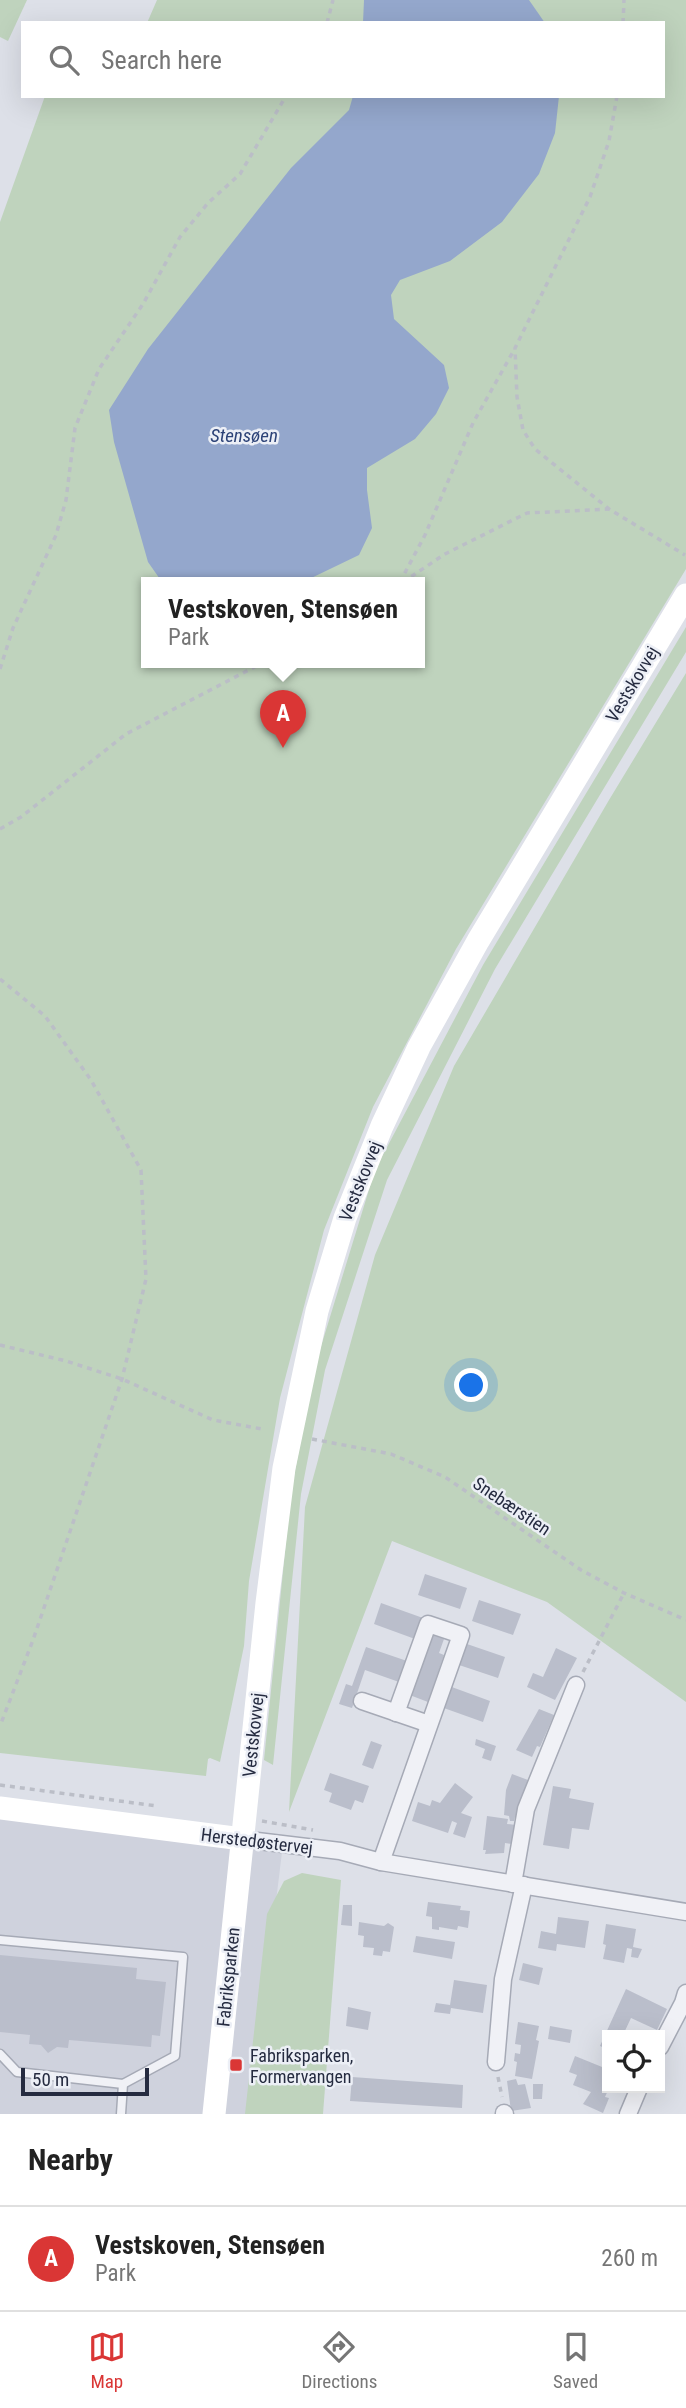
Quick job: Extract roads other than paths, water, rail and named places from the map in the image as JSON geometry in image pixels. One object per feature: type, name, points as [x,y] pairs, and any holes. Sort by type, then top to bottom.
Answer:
[{"type":"street","name":"Vestskovvej","points":[[242,1839],[284,1468],[317,1311],[345,1219],[382,1126],[426,1035],[478,941],[686,595]]},
{"type":"street","points":[[381,1862],[461,1635],[428,1624],[396,1713]]},
{"type":"street","points":[[496,2062],[503,1979],[519,1884],[526,1809],[576,1685]]},
{"type":"street","points":[[362,1701],[429,1724]]},
{"type":"street","name":"Herstedøstervej","points":[[0,1808],[340,1851],[381,1862],[686,1912]]},
{"type":"street","name":"Fabriksparken","points":[[214,2114],[242,1839]]},
{"type":"street","points":[[665,2038],[685,2000]]},
{"type":"street","points":[[628,2114],[637,2093]]},
{"type":"lane","points":[[0,1940],[183,1957],[175,2056],[123,2084],[17,2073],[0,2054]]},
{"type":"lane","points":[[121,2114],[123,2084]]},
{"type":"water","points":[[364,0],[529,0],[544,21],[363,21]]},
{"type":"water","name":"Stensøen","points":[[352,98],[559,98],[555,133],[539,174],[502,222],[450,261],[400,280],[391,295],[394,319],[444,365],[449,388],[436,414],[415,439],[367,468],[372,528],[359,555],[313,577],[158,577],[148,562],[114,442],[109,410],[148,349],[291,168],[349,110]]},
{"type":"place","name":"Vestskoven, Stensøen","points":[[283,748]]},
{"type":"place","name":"Fabriksparken, Formervangen","points":[[236,2065]]}]
